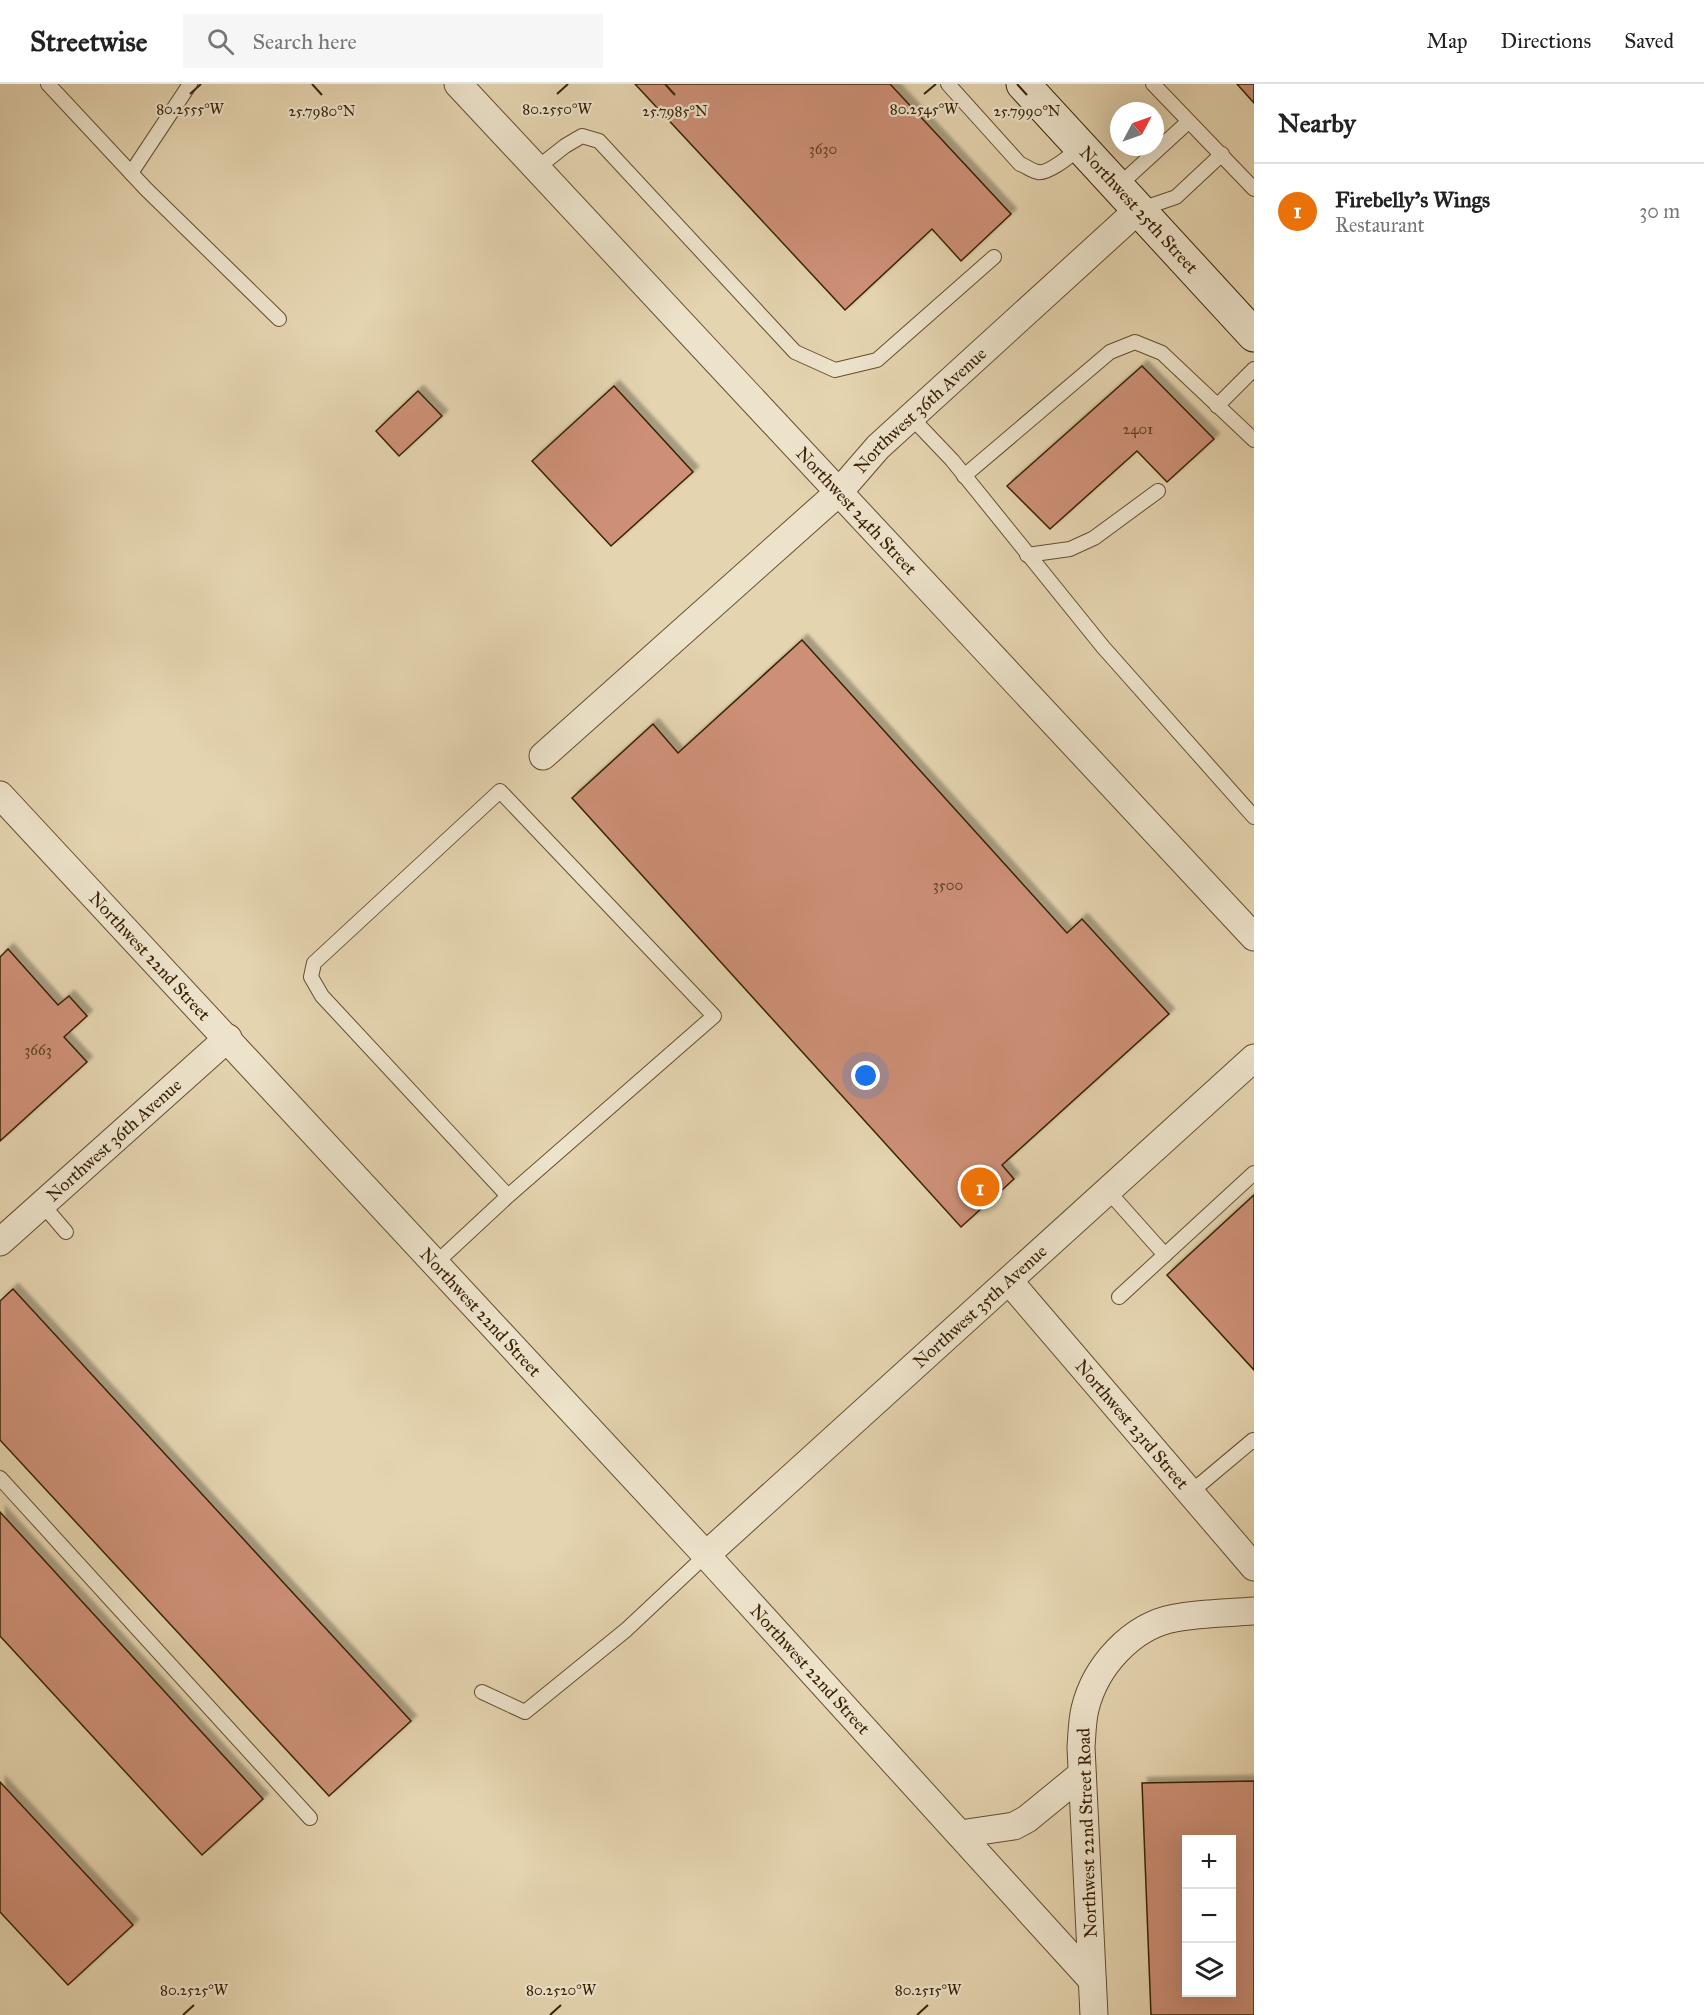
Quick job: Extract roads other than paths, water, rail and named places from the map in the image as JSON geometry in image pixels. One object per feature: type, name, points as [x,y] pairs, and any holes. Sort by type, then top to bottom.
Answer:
[{"type":"street","name":"Northwest 24th Street","points":[[458,84],[1254,937]]},
{"type":"street","name":"Northwest 25th Street","points":[[1023,84],[1254,335]]},
{"type":"street","name":"Northwest 36th Avenue","points":[[543,756],[839,492],[878,447],[911,417],[1127,198]]},
{"type":"street","name":"Northwest 22nd Street","points":[[0,795],[706,1555],[1092,1980]]},
{"type":"street","name":"Northwest 36th Avenue","points":[[0,1242],[228,1038]]},
{"type":"street","name":"Northwest 35th Avenue","points":[[706,1555],[1253,1060]]},
{"type":"street","name":"Northwest 23rd Street","points":[[1009,1281],[1254,1567]]},
{"type":"street","name":"Northwest 22nd Street Road","points":[[1094,2015],[1081,1747],[1085,1710],[1097,1677],[1111,1657],[1130,1639],[1149,1627],[1174,1618],[1254,1611]]},
{"type":"street","points":[[960,1834],[1014,1826],[1027,1819],[1082,1774]]},
{"type":"lane","points":[[48,84],[131,174],[279,319]]},
{"type":"lane","points":[[131,174],[190,84]]},
{"type":"lane","points":[[948,84],[1020,164],[1041,173],[1049,170],[1081,147]]},
{"type":"lane","points":[[1153,84],[1254,189]]},
{"type":"lane","points":[[1127,198],[1188,122]]},
{"type":"lane","points":[[537,168],[582,136],[599,141],[795,352],[835,370],[877,360],[994,257]]},
{"type":"lane","points":[[1127,198],[1176,197],[1222,154]]},
{"type":"lane","points":[[964,476],[1110,352],[1135,342],[1162,353],[1254,440]]},
{"type":"lane","points":[[1217,406],[1254,369]]},
{"type":"lane","points":[[911,417],[964,476],[1103,647],[1254,817]]},
{"type":"lane","points":[[1027,555],[1070,549],[1094,538],[1158,491]]},
{"type":"lane","points":[[436,1263],[508,1196],[714,1016],[500,791],[315,963],[311,977],[322,996],[508,1196]]},
{"type":"lane","points":[[1119,1297],[1254,1173]]},
{"type":"lane","points":[[1108,1191],[1165,1255]]},
{"type":"lane","points":[[42,1204],[66,1232]]},
{"type":"lane","points":[[1191,1492],[1253,1440],[1254,1442]]},
{"type":"lane","points":[[0,1478],[310,1818]]},
{"type":"lane","points":[[482,1692],[525,1713],[626,1629],[706,1555]]},
{"type":"place","name":"Firebelly’s Wings","points":[[980,1187]]}]
